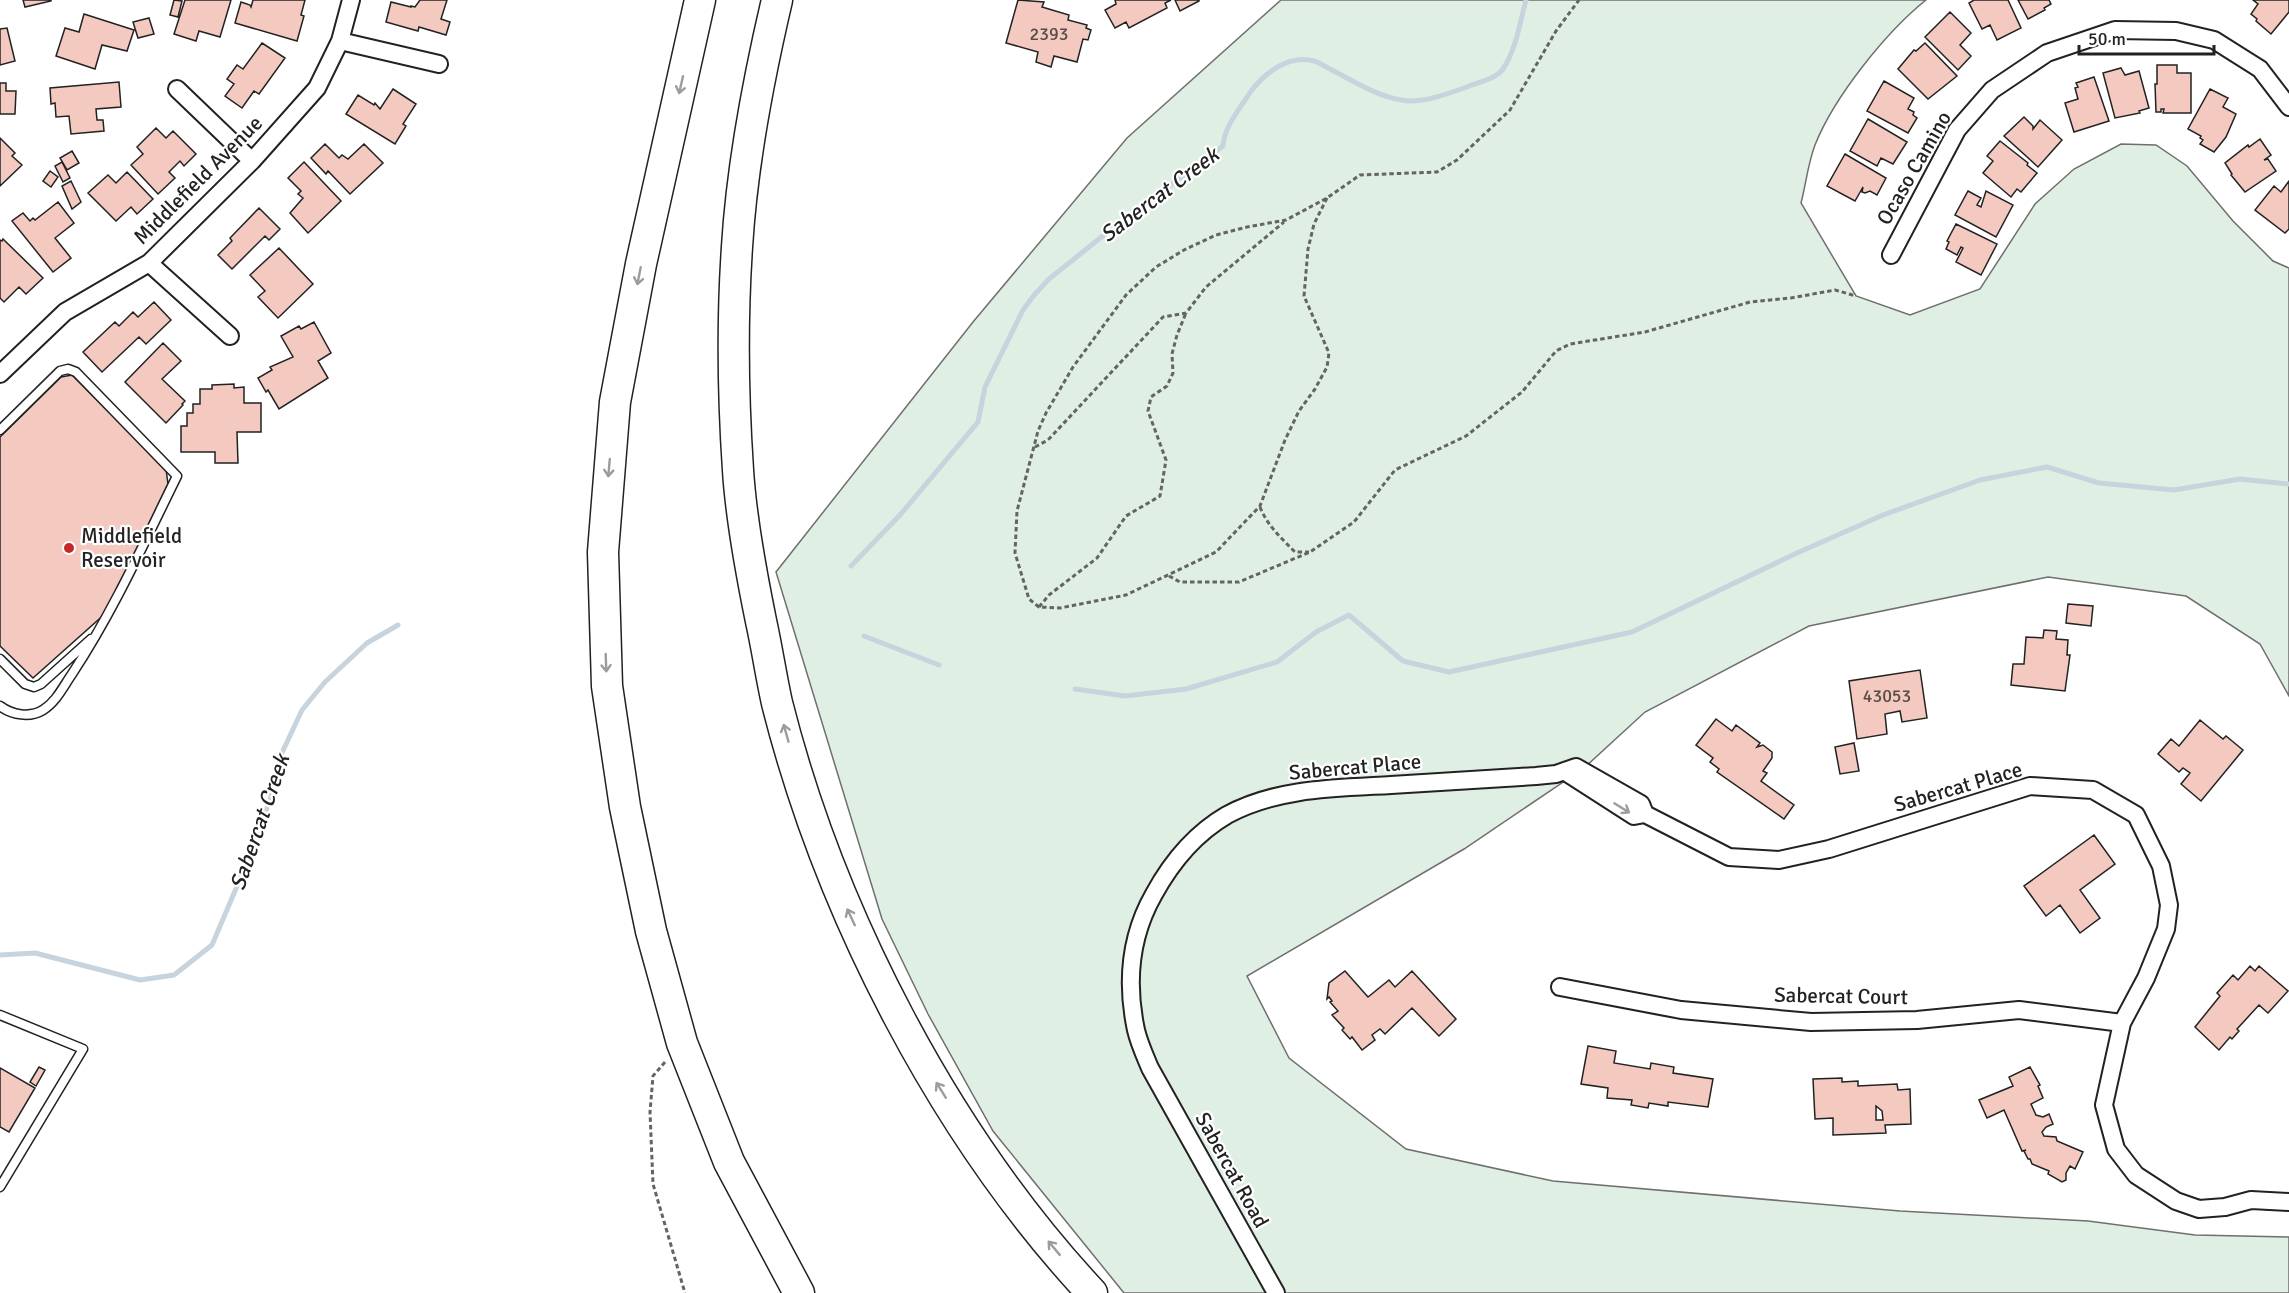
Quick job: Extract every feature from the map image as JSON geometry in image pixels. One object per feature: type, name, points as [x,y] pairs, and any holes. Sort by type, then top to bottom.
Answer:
[{"type":"highway","points":[[777,0],[751,131],[737,245],[734,357],[738,473],[755,589],[777,702],[808,807],[845,903],[882,984],[924,1063],[1025,1214],[1092,1293]]},
{"type":"highway","points":[[697,9],[641,264],[615,402],[603,552],[607,686],[625,807],[651,931],[682,1043],[729,1162],[799,1293]]},
{"type":"street","name":"Middlefield Avenue","points":[[0,374],[65,312],[149,263],[252,161],[317,88],[339,41],[351,0]]},
{"type":"street","name":"Ocaso Camino","points":[[1891,255],[1957,130],[1992,90],[2047,53],[2115,30],[2176,31],[2214,40],[2260,69],[2289,107]]},
{"type":"street","points":[[339,41],[439,64]]},
{"type":"street","points":[[177,89],[252,161]]},
{"type":"street","points":[[149,263],[230,336]]},
{"type":"street","name":"Sabercat Place","points":[[1150,1068],[1136,1032],[1130,993],[1132,955],[1144,912],[1164,875],[1193,841],[1227,815],[1271,798],[1319,789],[1536,776],[1570,769],[1634,816],[1645,814],[1728,857],[1779,860],[1829,849],[2030,786],[2093,790],[2136,815],[2161,866],[2169,905],[2166,928],[2146,978],[2122,1023],[2104,1105],[2116,1149],[2136,1175],[2176,1201],[2199,1209],[2225,1207],[2251,1200],[2289,1202]]},
{"type":"street","name":"Sabercat Court","points":[[1560,987],[1681,1010],[1811,1022],[1917,1020],[2019,1010],[2122,1023]]},
{"type":"street","name":"Sabercat Road","points":[[1150,1068],[1276,1293]]},
{"type":"lane","points":[[0,430],[60,371],[68,369],[76,372],[177,476],[98,633],[52,703],[42,711],[31,714],[11,713],[0,706]]},
{"type":"lane","points":[[0,659],[25,684],[34,687],[98,633]]},
{"type":"lane","points":[[0,1015],[83,1048],[0,1187]]},
{"type":"path","points":[[1039,607],[1049,595],[1097,558],[1126,516],[1160,496],[1166,460],[1148,411],[1151,398],[1167,386],[1173,373],[1172,354],[1186,312],[1206,287],[1286,220],[1327,198],[1360,175],[1437,172],[1457,160],[1510,110],[1556,31],[1579,0]]},
{"type":"path","points":[[1286,220],[1216,235],[1184,250],[1156,267],[1126,295],[1073,367],[1038,431],[1017,511],[1015,553],[1029,599],[1039,607],[1060,608],[1126,595],[1169,576],[1216,552],[1260,506],[1285,440],[1299,411],[1327,367],[1329,353],[1304,296],[1310,241],[1314,224],[1327,198]]},
{"type":"path","points":[[1169,576],[1180,582],[1239,582],[1310,552],[1354,522],[1395,470],[1466,436],[1522,392],[1556,351],[1570,344],[1645,332],[1750,302],[1791,298],[1834,290],[1856,296]]},
{"type":"path","points":[[1034,448],[1048,440],[1162,317],[1186,312]]},
{"type":"path","points":[[1260,506],[1264,518],[1295,552],[1310,552]]},
{"type":"path","points":[[682,1043],[653,1076],[650,1112],[653,1184],[685,1293]]},
{"type":"green space","points":[[1281,0],[1926,0],[1894,29],[1848,86],[1824,126],[1809,166],[1801,203],[1856,296],[1910,315],[1980,289],[2035,204],[2074,169],[2121,144],[2156,145],[2187,166],[2233,221],[2273,261],[2289,268],[2289,696],[2260,644],[2186,596],[2048,577],[1809,626],[1645,712],[1584,768],[1464,849],[1247,976],[1289,1058],[1406,1149],[1553,1181],[1900,1211],[2088,1221],[2195,1235],[2289,1237],[2289,1293],[1124,1293],[993,1131],[928,1014],[882,919],[776,572],[973,322],[1127,138]]},
{"type":"building","points":[[23,0],[51,0],[51,1],[25,7]]},
{"type":"building","points":[[174,0],[182,1],[178,17],[170,15]]},
{"type":"building","points":[[185,0],[231,0],[220,37],[199,31],[196,41],[174,34]]},
{"type":"building","points":[[253,0],[305,0],[301,15],[304,16],[297,41],[235,23],[241,2],[251,7]]},
{"type":"building","points":[[420,0],[447,0],[441,19],[450,22],[446,35],[419,27],[418,31],[386,22],[391,2],[415,7]]},
{"type":"building","points":[[1018,0],[1044,2],[1042,7],[1069,15],[1068,20],[1087,25],[1086,28],[1091,30],[1088,40],[1083,39],[1077,62],[1054,56],[1051,67],[1036,62],[1038,52],[1006,43]]},
{"type":"building","points":[[1115,0],[1171,0],[1165,3],[1167,8],[1129,28],[1126,22],[1115,28],[1105,10],[1116,4]]},
{"type":"building","points":[[1175,0],[1199,0],[1199,1],[1180,11]]},
{"type":"building","points":[[1974,0],[2008,0],[2021,28],[1997,40],[1990,25],[1982,29],[1969,3]]},
{"type":"building","points":[[2018,0],[2049,0],[2051,4],[2028,19]]},
{"type":"building","points":[[2253,0],[2289,0],[2289,12],[2271,34],[2251,14],[2258,4]]},
{"type":"building","points":[[1950,12],[1971,33],[1960,45],[1971,56],[1958,70],[1925,37]]},
{"type":"building","points":[[84,14],[134,30],[127,51],[102,45],[95,69],[56,56],[65,28],[79,32]]},
{"type":"building","points":[[149,18],[154,34],[138,38],[133,22]]},
{"type":"building","points":[[7,28],[15,61],[0,65],[0,29]]},
{"type":"building","points":[[262,43],[285,58],[259,94],[254,91],[242,108],[225,96],[234,84],[227,79],[237,65],[243,69]]},
{"type":"building","points":[[1925,43],[1957,76],[1928,99],[1898,69],[1914,50],[1916,51]]},
{"type":"building","points":[[2157,65],[2177,65],[2177,73],[2191,73],[2191,113],[2163,113],[2164,109],[2156,112]]},
{"type":"building","points":[[2121,68],[2125,75],[2139,71],[2149,108],[2139,111],[2140,113],[2115,118],[2103,73]]},
{"type":"building","points":[[2094,77],[2109,121],[2074,132],[2065,103],[2078,99],[2076,83]]},
{"type":"building","points":[[1884,81],[1914,98],[1908,109],[1914,112],[1913,115],[1917,118],[1908,133],[1867,111]]},
{"type":"building","points":[[119,82],[121,107],[96,109],[97,120],[103,120],[104,131],[71,134],[69,116],[56,117],[55,103],[51,104],[50,88]]},
{"type":"building","points":[[0,83],[6,83],[6,91],[16,91],[15,114],[0,114]]},
{"type":"building","points":[[393,89],[416,104],[403,124],[406,126],[395,144],[346,114],[358,95],[374,105],[375,103],[380,109]]},
{"type":"building","points":[[2210,89],[2228,98],[2223,107],[2236,114],[2226,137],[2214,152],[2200,144],[2203,140],[2201,136],[2188,129]]},
{"type":"building","points":[[2024,117],[2033,129],[2040,120],[2062,140],[2038,167],[2004,136]]},
{"type":"building","points":[[1868,119],[1907,142],[1893,164],[1881,158],[1877,166],[1850,151]]},
{"type":"building","points":[[156,128],[166,138],[173,131],[196,154],[184,166],[180,161],[169,172],[175,178],[158,194],[131,165],[143,154],[137,147]]},
{"type":"building","points":[[0,138],[15,153],[12,156],[22,165],[0,186]]},
{"type":"building","points":[[2260,139],[2271,155],[2264,160],[2268,159],[2276,171],[2245,192],[2231,175],[2225,163],[2248,145],[2249,147]]},
{"type":"building","points":[[2000,141],[2037,173],[2021,192],[2017,189],[2011,197],[1983,173],[1993,161],[1987,156]]},
{"type":"building","points":[[325,144],[339,158],[342,155],[348,159],[364,144],[383,163],[350,194],[328,171],[326,174],[311,158]]},
{"type":"building","points":[[72,151],[79,163],[67,170],[60,158]]},
{"type":"building","points":[[1845,154],[1886,178],[1877,195],[1870,191],[1862,192],[1863,187],[1855,201],[1827,186]]},
{"type":"building","points":[[62,162],[70,178],[63,182],[55,166]]},
{"type":"building","points":[[304,162],[341,201],[308,233],[290,213],[303,198],[298,194],[301,191],[288,178]]},
{"type":"building","points":[[50,171],[58,177],[51,187],[43,181]]},
{"type":"building","points":[[127,172],[153,199],[137,214],[131,207],[116,221],[88,193],[108,175],[116,183]]},
{"type":"building","points":[[71,181],[81,202],[72,209],[62,186]]},
{"type":"building","points":[[2289,181],[2289,229],[2285,233],[2255,210],[2274,186],[2281,192]]},
{"type":"building","points":[[1968,191],[1981,198],[1977,205],[1981,207],[1986,191],[2013,205],[1996,237],[1955,215]]},
{"type":"building","points":[[58,202],[74,223],[55,238],[71,258],[53,272],[12,221],[23,213],[30,221],[33,218],[35,220]]},
{"type":"building","points":[[259,208],[280,229],[269,240],[265,236],[232,269],[218,255],[232,241],[230,238]]},
{"type":"building","points":[[1956,224],[1997,244],[1981,275],[1956,262],[1963,248],[1961,247],[1957,255],[1946,249],[1949,242],[1947,241]]},
{"type":"building","points":[[3,239],[43,278],[26,294],[19,287],[4,302],[0,298],[0,240]]},
{"type":"building","points":[[279,248],[313,284],[278,318],[258,297],[265,291],[250,275]]},
{"type":"building","points":[[154,302],[171,320],[146,344],[139,337],[102,372],[83,352],[115,322],[119,326],[133,312],[138,317]]},
{"type":"building","points":[[314,322],[331,353],[318,361],[328,378],[279,409],[258,378],[272,370],[270,367],[293,357],[281,336],[299,326],[301,329]]},
{"type":"building","points":[[163,343],[181,361],[162,379],[185,401],[166,423],[125,382]]},
{"type":"building","name":"Middlefield Reservoir","points":[[72,375],[166,469],[168,484],[107,612],[33,678],[0,646],[0,437],[61,377]]},
{"type":"building","points":[[234,384],[234,388],[244,387],[244,403],[261,403],[261,432],[237,432],[238,463],[215,463],[215,452],[181,452],[181,426],[187,426],[187,413],[193,413],[193,404],[200,404],[200,389],[212,389],[212,385]]},
{"type":"building","points":[[2068,604],[2093,606],[2091,626],[2066,623]]},
{"type":"building","points":[[2044,630],[2057,631],[2056,639],[2068,640],[2067,655],[2070,655],[2065,691],[2011,685],[2013,664],[2024,664],[2026,637],[2043,638]]},
{"type":"building","points":[[1920,670],[1927,718],[1902,722],[1900,711],[1885,714],[1887,734],[1857,739],[1849,681]]},
{"type":"building","points":[[1716,719],[1732,731],[1736,725],[1760,743],[1757,747],[1763,745],[1772,752],[1772,758],[1763,771],[1767,773],[1761,781],[1794,805],[1784,819],[1717,772],[1719,769],[1710,762],[1713,758],[1696,745]]},
{"type":"building","points":[[2200,720],[2223,739],[2226,736],[2243,750],[2201,801],[2181,784],[2190,773],[2183,768],[2179,772],[2158,754],[2171,739],[2179,746]]},
{"type":"building","points":[[1854,743],[1859,771],[1840,774],[1835,747]]},
{"type":"building","points":[[2094,835],[2115,864],[2080,890],[2100,918],[2080,933],[2060,905],[2046,916],[2024,886]]},
{"type":"building","points":[[2250,966],[2255,971],[2259,966],[2288,991],[2268,1013],[2259,1005],[2237,1029],[2239,1031],[2232,1039],[2230,1037],[2219,1050],[2195,1027],[2220,996],[2217,993],[2233,975],[2238,980]]},
{"type":"building","points":[[1345,971],[1368,997],[1389,980],[1395,987],[1412,971],[1456,1019],[1439,1036],[1412,1008],[1385,1034],[1380,1029],[1372,1035],[1375,1040],[1362,1050],[1352,1037],[1350,1039],[1342,1030],[1344,1028],[1332,1015],[1338,1011],[1330,1002],[1332,1001],[1329,997],[1327,999],[1329,983]]},
{"type":"building","points":[[1588,1046],[1616,1051],[1614,1063],[1650,1069],[1651,1063],[1674,1067],[1673,1073],[1713,1079],[1708,1107],[1668,1102],[1668,1106],[1649,1103],[1648,1108],[1631,1105],[1632,1100],[1607,1098],[1608,1088],[1581,1084]]},
{"type":"building","points":[[39,1067],[45,1070],[36,1086],[30,1082]]},
{"type":"building","points":[[2030,1067],[2040,1085],[2038,1086],[2043,1098],[2031,1104],[2036,1115],[2043,1117],[2049,1114],[2053,1124],[2042,1132],[2044,1136],[2056,1137],[2057,1141],[2083,1152],[2075,1169],[2070,1166],[2066,1173],[2066,1180],[2062,1182],[2048,1174],[2049,1171],[2032,1164],[2024,1151],[2026,1150],[2022,1151],[2004,1110],[1987,1118],[1979,1100],[2013,1086],[2009,1077]]},
{"type":"building","points":[[0,1068],[35,1088],[9,1132],[0,1127]]},
{"type":"building","points":[[1842,1078],[1842,1082],[1858,1081],[1858,1086],[1897,1084],[1898,1090],[1910,1089],[1911,1124],[1885,1125],[1886,1133],[1833,1135],[1833,1118],[1815,1119],[1813,1079]],"holes":[[[1876,1106],[1882,1111],[1883,1120],[1876,1120]]]},
{"type":"waterway","name":"Sabercat Creek","points":[[851,566],[900,515],[978,422],[985,387],[1023,310],[1035,294],[1049,279],[1104,235],[1223,146],[1226,132],[1233,119],[1261,79],[1286,63],[1304,60],[1318,62],[1364,87],[1392,98],[1417,101],[1443,95],[1491,78],[1503,69],[1514,45],[1526,0]]},
{"type":"waterway","points":[[1075,689],[1125,696],[1186,689],[1277,662],[1316,632],[1349,615],[1403,661],[1449,672],[1632,632],[1797,553],[1883,515],[1980,480],[2047,467],[2099,483],[2174,490],[2240,479],[2289,484]]},
{"type":"waterway","name":"Sabercat Creek","points":[[0,955],[35,953],[140,980],[174,975],[212,945],[255,844],[271,796],[280,757],[302,710],[325,682],[367,643],[398,625]]},
{"type":"waterway","points":[[864,636],[939,665]]},
{"type":"place","name":"Middlefield Reservoir","points":[[69,548]]}]
